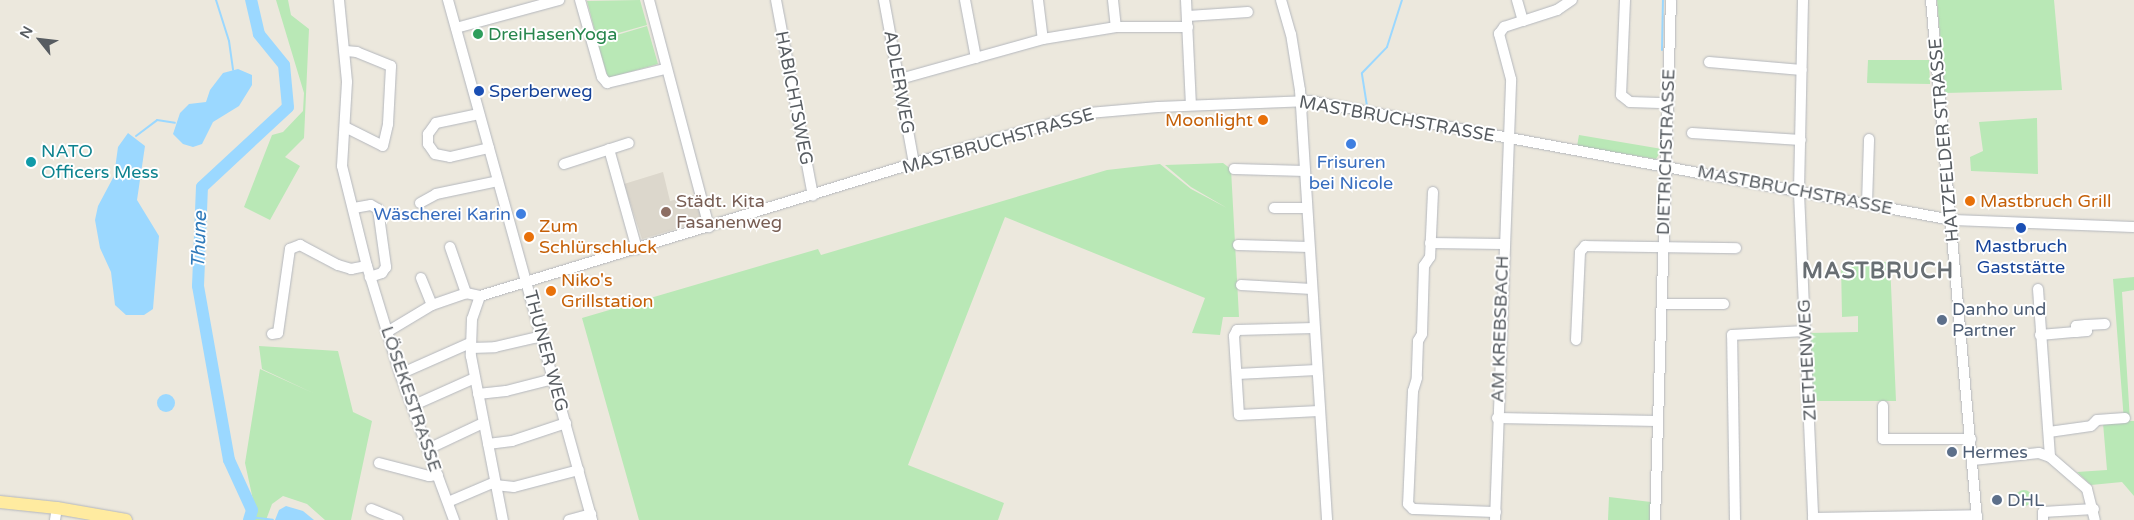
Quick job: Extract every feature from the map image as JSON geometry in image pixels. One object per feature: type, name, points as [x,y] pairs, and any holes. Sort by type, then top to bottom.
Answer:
[{"type":"main road","points":[[0,502],[56,514],[126,520]]},
{"type":"street","name":"LÖSEKESTRASSE","points":[[339,0],[346,51],[345,127],[342,159],[367,266],[400,374],[454,520]]},
{"type":"street","name":"THUNER WEG","points":[[448,0],[592,517]]},
{"type":"street","points":[[456,28],[559,0]]},
{"type":"street","points":[[580,0],[602,77],[607,83],[665,69]]},
{"type":"street","points":[[649,0],[665,69],[709,227]]},
{"type":"street","name":"HABICHTSWEG","points":[[776,0],[812,196]]},
{"type":"street","name":"ADLERWEG","points":[[884,0],[900,79],[914,164]]},
{"type":"street","points":[[965,0],[976,58]]},
{"type":"street","points":[[1038,0],[1043,39]]},
{"type":"street","points":[[1113,0],[1116,26]]},
{"type":"street","points":[[1186,0],[1191,105]]},
{"type":"street","points":[[1281,0],[1295,52],[1300,101],[1327,520]]},
{"type":"street","points":[[1517,0],[1523,21],[1556,10],[1572,0]]},
{"type":"street","points":[[1625,0],[1621,95],[1630,102],[1667,103]]},
{"type":"street","name":"DIETRICHSTRASSE","points":[[1655,520],[1671,0]]},
{"type":"street","name":"ZIETHENWEG","points":[[1802,0],[1799,193],[1814,519]]},
{"type":"street","name":"HATZFELDER STRASSE","points":[[1931,0],[1977,518]]},
{"type":"street","points":[[1188,16],[1248,12]]},
{"type":"street","name":"AM KREBSBACH","points":[[1496,516],[1510,68],[1499,34],[1504,27],[1523,21]]},
{"type":"street","points":[[900,79],[1043,39],[1116,26],[1188,27]]},
{"type":"street","points":[[345,127],[383,146],[388,124],[391,66],[352,50],[346,51]]},
{"type":"street","points":[[1709,62],[1802,70]]},
{"type":"street","name":"MASTBRUCHSTRASSE","points":[[480,296],[914,164],[1089,113],[1191,105],[1300,101],[1667,166],[1799,193],[1952,220],[2134,228]]},
{"type":"street","points":[[479,114],[436,123],[428,134],[428,144],[435,154],[450,157],[489,148]]},
{"type":"street","points":[[1692,133],[1801,140]]},
{"type":"street","points":[[1867,204],[1869,139]]},
{"type":"street","points":[[564,164],[629,143]]},
{"type":"street","points":[[610,149],[636,249]]},
{"type":"street","points":[[1234,169],[1305,171]]},
{"type":"street","points":[[420,203],[436,194],[498,182]]},
{"type":"street","points":[[1433,192],[1430,257],[1424,266],[1422,334],[1413,391],[1408,504],[1413,508],[1496,516]]},
{"type":"street","points":[[354,208],[371,205],[378,209],[386,267],[382,273],[370,277]]},
{"type":"street","points":[[1274,208],[1308,208]]},
{"type":"street","points":[[1430,243],[1503,244]]},
{"type":"street","points":[[1238,244],[1309,247]]},
{"type":"street","points":[[279,334],[290,249],[300,245],[338,265],[351,269],[367,266]]},
{"type":"street","points":[[1576,340],[1580,252],[1585,246],[1736,248]]},
{"type":"street","points":[[450,247],[466,293]]},
{"type":"street","points":[[421,278],[432,305]]},
{"type":"street","points":[[1241,285],[1312,289]]},
{"type":"street","points":[[2038,289],[2050,457]]},
{"type":"street","points":[[387,332],[432,305],[466,293],[480,296],[472,320],[471,346],[483,423],[503,520]]},
{"type":"street","points":[[1662,304],[1724,304]]},
{"type":"street","points":[[2040,335],[2076,332],[2076,326],[2105,324]]},
{"type":"street","points":[[1314,328],[1237,330],[1234,336],[1239,415],[1319,411]]},
{"type":"street","points":[[1735,520],[1732,335],[1804,331]]},
{"type":"street","points":[[400,374],[471,346],[495,347],[542,336]]},
{"type":"street","points":[[1237,374],[1317,370]]},
{"type":"street","points":[[412,406],[475,378]]},
{"type":"street","points":[[478,394],[506,391],[553,379]]},
{"type":"street","points":[[1882,406],[1883,451]]},
{"type":"street","points":[[1498,418],[1658,421]]},
{"type":"street","points":[[2049,432],[2091,426],[2097,420],[2125,418]]},
{"type":"street","points":[[428,449],[483,423]]},
{"type":"street","points":[[488,444],[512,441],[566,423]]},
{"type":"street","points":[[1883,439],[1971,439]]},
{"type":"street","points":[[1973,460],[2039,453],[2050,457],[2087,489],[2094,509],[2095,520]]},
{"type":"street","points":[[379,463],[429,476],[438,475]]},
{"type":"street","points":[[448,502],[495,484],[514,487],[578,470]]},
{"type":"street","points":[[371,509],[398,520]]},
{"type":"street","points":[[2043,520],[2042,512],[2094,509]]},
{"type":"street","points":[[569,520],[592,517]]},
{"type":"street","points":[[1814,519],[1977,518]]},
{"type":"shaded area","name":"Städt. Kita Fasanenweg","points":[[663,172],[670,201],[695,195],[703,221],[642,239],[624,184]]},
{"type":"green space","points":[[276,0],[288,0],[291,15],[309,29],[304,138],[285,157],[300,166],[270,220],[244,207],[272,135],[283,132],[303,111],[304,93]]},
{"type":"green space","points":[[640,0],[647,25],[597,39],[587,1]]},
{"type":"green space","points":[[1937,0],[2054,0],[2062,90],[1945,93]]},
{"type":"green space","points":[[647,26],[658,64],[608,78],[597,41]]},
{"type":"green space","points":[[1868,60],[1929,60],[1930,84],[1867,83]]},
{"type":"green space","points":[[2037,118],[2038,174],[1971,171],[1970,157],[1983,151],[1979,122]]},
{"type":"green space","points":[[1579,135],[1662,149],[1656,159],[1577,146]]},
{"type":"green space","points":[[1223,163],[1231,169],[1239,317],[1223,317],[1220,335],[1192,333],[1205,298],[1005,217],[908,465],[1004,503],[998,520],[639,520],[582,318],[818,249],[821,255],[1107,170],[1160,164],[1191,189],[1227,208],[1191,187],[1165,165]]},
{"type":"green space","points":[[1890,262],[1896,401],[1812,401],[1809,333],[1858,332],[1858,316],[1842,317],[1841,263]]},
{"type":"green space","points":[[2134,277],[2134,290],[2122,292],[2130,421],[2134,421],[2134,496],[2122,482],[2091,485],[2077,472],[2107,470],[2103,423],[2124,421],[2113,279]]},
{"type":"green space","points":[[259,346],[338,351],[353,412],[372,421],[351,520],[325,520],[307,504],[283,496],[272,504],[266,520],[254,520],[255,509],[245,463],[260,369],[313,393],[262,369]]},
{"type":"green space","points":[[2021,490],[2027,490],[2032,495],[2030,504],[2021,506],[2016,501],[2016,495]]},
{"type":"green space","points":[[1609,497],[1651,502],[1650,520],[1608,520]]},
{"type":"water","points":[[238,69],[252,75],[252,85],[239,106],[213,122],[202,144],[193,147],[183,144],[173,134],[180,113],[189,104],[206,102],[210,90],[223,73]]},
{"type":"water","points":[[128,133],[145,146],[137,200],[159,236],[153,309],[144,315],[126,315],[115,305],[111,272],[100,248],[95,220],[98,206],[114,176],[118,147]]},
{"type":"water","points":[[166,394],[172,397],[175,403],[172,409],[166,412],[160,409],[157,403],[160,397]]},
{"type":"water","points":[[286,506],[303,511],[314,520],[275,520],[279,510]]},
{"type":"waterway","points":[[216,0],[229,41],[233,70]]},
{"type":"waterway","name":"Thune","points":[[249,520],[252,510],[229,460],[198,286],[202,187],[288,107],[284,65],[259,34],[251,0]]},
{"type":"waterway","points":[[1367,106],[1362,73],[1387,47],[1402,0]]},
{"type":"waterway","points":[[1662,50],[1663,0]]},
{"type":"waterway","points":[[136,136],[157,120],[175,123]]},
{"type":"waterway","points":[[250,517],[273,520]]},
{"type":"place","name":"DreiHasenYoga","points":[[478,34]]},
{"type":"place","name":"Sperberweg","points":[[479,91]]},
{"type":"place","name":"Moonlight","points":[[1263,120]]},
{"type":"place","name":"Frisuren bei Nicole","points":[[1351,144]]},
{"type":"place","name":"NATO Officers Mess","points":[[31,162]]},
{"type":"place","name":"Mastbruch Grill","points":[[1970,201]]},
{"type":"place","name":"Städt. Kita Fasanenweg","points":[[666,212]]},
{"type":"place","name":"Wäscherei Karin","points":[[521,214]]},
{"type":"place","name":"Mastbruch Gaststätte","points":[[2021,228]]},
{"type":"place","name":"Zum Schlürschluck","points":[[529,237]]},
{"type":"place","name":"Niko's Grillstation","points":[[551,291]]},
{"type":"place","name":"Danho und Partner","points":[[1942,320]]},
{"type":"place","name":"Hermes","points":[[1952,452]]},
{"type":"place","name":"DHL","points":[[1997,500]]},
{"type":"district","name":"MASTBRUCH","points":[[1878,272]]}]
